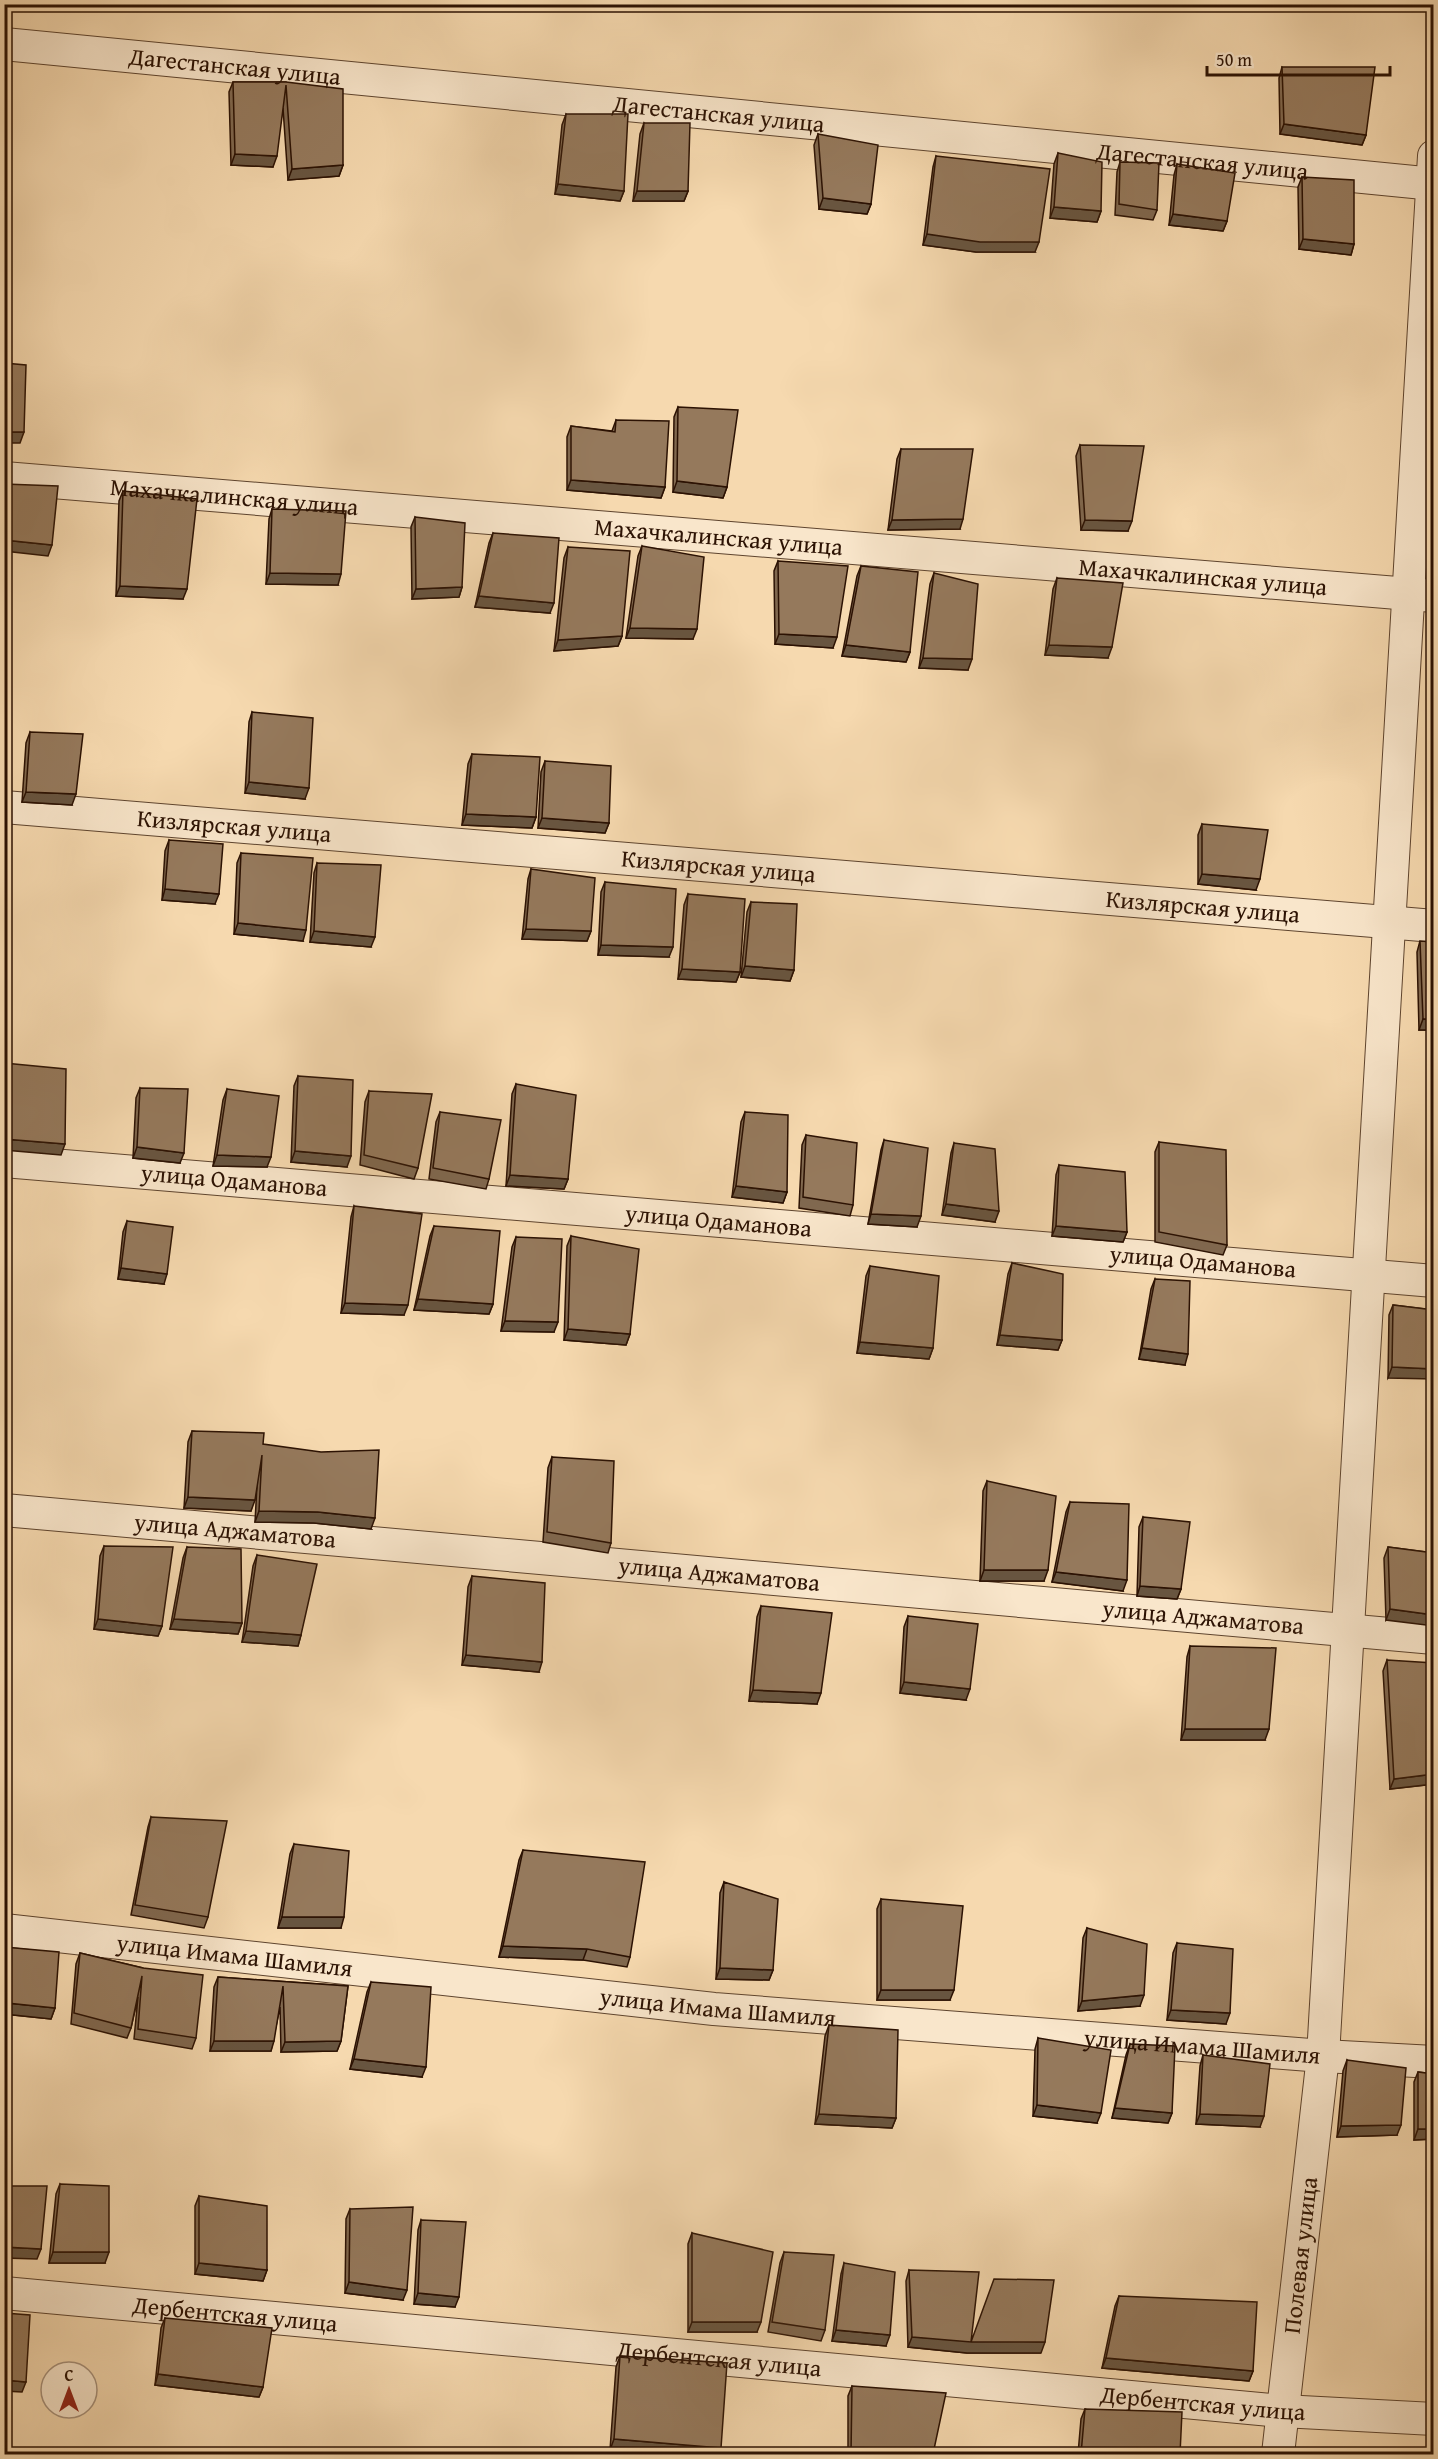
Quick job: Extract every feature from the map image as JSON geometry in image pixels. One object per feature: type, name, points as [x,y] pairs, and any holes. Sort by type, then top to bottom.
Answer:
[{"type":"street","name":"Дагестанская улица","points":[[4,45],[1433,175]]},
{"type":"street","name":"Полевая улица","points":[[1278,2454],[1323,2056],[1390,922],[1421,595],[1433,175]]},
{"type":"street","name":"Махачкалинская улица","points":[[4,478],[1421,595]]},
{"type":"street","name":"Кизлярская улица","points":[[4,807],[1434,926]]},
{"type":"street","name":"улица Одаманова","points":[[4,1161],[1434,1281]]},
{"type":"street","name":"улица Аджаматова","points":[[4,1510],[1434,1638]]},
{"type":"street","name":"улица Имама Шамиля","points":[[4,1930],[714,2008],[1323,2056],[1434,2062]]},
{"type":"street","name":"Дербентская улица","points":[[4,2293],[1282,2411],[1434,2419]]},
{"type":"building","points":[[1282,67],[1375,67],[1366,135],[1284,124]]},
{"type":"building","points":[[233,82],[286,82],[343,89],[343,165],[292,169],[286,85],[277,156],[235,154]]},
{"type":"building","points":[[566,114],[628,114],[624,191],[558,184]]},
{"type":"building","points":[[644,123],[690,123],[688,191],[637,191]]},
{"type":"building","points":[[818,134],[878,145],[871,204],[823,198]]},
{"type":"building","points":[[1058,153],[1102,162],[1101,211],[1054,207]]},
{"type":"building","points":[[936,156],[1050,169],[1039,242],[980,242],[927,234]]},
{"type":"building","points":[[1120,162],[1159,163],[1157,210],[1119,204]]},
{"type":"building","points":[[1177,164],[1235,173],[1227,221],[1173,214]]},
{"type":"building","points":[[1302,177],[1354,180],[1354,244],[1303,239]]},
{"type":"building","points":[[4,363],[26,365],[24,432],[4,432]]},
{"type":"building","points":[[678,407],[738,410],[727,487],[677,481]]},
{"type":"building","points":[[616,420],[669,421],[665,487],[571,480],[571,426],[615,432]]},
{"type":"building","points":[[1080,445],[1144,446],[1132,521],[1085,520]]},
{"type":"building","points":[[901,449],[973,449],[963,519],[892,520]]},
{"type":"building","points":[[4,484],[58,486],[52,545],[4,540]]},
{"type":"building","points":[[123,491],[197,499],[187,589],[120,586]]},
{"type":"building","points":[[272,509],[346,511],[341,574],[270,573]]},
{"type":"building","points":[[415,517],[465,523],[462,587],[416,589]]},
{"type":"building","points":[[493,533],[559,538],[554,603],[479,596]]},
{"type":"building","points":[[642,546],[704,557],[697,629],[630,628]]},
{"type":"building","points":[[568,547],[630,551],[622,636],[558,640]]},
{"type":"building","points":[[778,561],[848,566],[837,637],[779,634]]},
{"type":"building","points":[[861,566],[918,572],[910,652],[846,645]]},
{"type":"building","points":[[934,573],[978,584],[972,659],[923,658]]},
{"type":"building","points":[[1057,578],[1123,583],[1112,647],[1049,645]]},
{"type":"building","points":[[252,712],[313,718],[309,788],[249,782]]},
{"type":"building","points":[[30,732],[83,734],[76,794],[26,792]]},
{"type":"building","points":[[472,754],[540,757],[536,817],[466,814]]},
{"type":"building","points":[[545,761],[611,766],[609,823],[542,818]]},
{"type":"building","points":[[1202,824],[1268,830],[1260,879],[1202,874]]},
{"type":"building","points":[[169,840],[223,844],[219,894],[165,889]]},
{"type":"building","points":[[241,853],[313,858],[306,930],[238,923]]},
{"type":"building","points":[[317,863],[381,865],[375,937],[314,931]]},
{"type":"building","points":[[531,869],[595,878],[591,931],[526,929]]},
{"type":"building","points":[[605,882],[676,889],[673,947],[601,945]]},
{"type":"building","points":[[688,894],[745,899],[740,972],[682,969]]},
{"type":"building","points":[[751,902],[797,904],[794,970],[745,966]]},
{"type":"building","points":[[1420,941],[1434,942],[1434,1019],[1423,1019]]},
{"type":"building","points":[[4,1063],[66,1069],[65,1144],[4,1139]]},
{"type":"building","points":[[298,1076],[353,1080],[351,1156],[295,1151]]},
{"type":"building","points":[[516,1084],[576,1095],[568,1179],[510,1175]]},
{"type":"building","points":[[140,1088],[188,1089],[184,1153],[137,1147]]},
{"type":"building","points":[[227,1089],[279,1096],[271,1157],[217,1155]]},
{"type":"building","points":[[369,1091],[432,1094],[418,1168],[364,1155]]},
{"type":"building","points":[[440,1112],[501,1120],[489,1179],[433,1168]]},
{"type":"building","points":[[745,1112],[788,1115],[787,1192],[736,1186]]},
{"type":"building","points":[[806,1135],[857,1143],[853,1205],[803,1197]]},
{"type":"building","points":[[884,1140],[928,1148],[921,1216],[871,1214]]},
{"type":"building","points":[[1159,1142],[1226,1150],[1227,1245],[1159,1232]]},
{"type":"building","points":[[954,1143],[995,1149],[999,1211],[946,1204]]},
{"type":"building","points":[[1059,1165],[1125,1172],[1127,1232],[1056,1226]]},
{"type":"building","points":[[354,1206],[422,1214],[408,1305],[345,1303]]},
{"type":"building","points":[[127,1221],[173,1227],[167,1274],[121,1268]]},
{"type":"building","points":[[434,1226],[500,1231],[493,1304],[418,1299]]},
{"type":"building","points":[[571,1236],[639,1249],[630,1334],[568,1329]]},
{"type":"building","points":[[516,1237],[562,1239],[558,1322],[505,1321]]},
{"type":"building","points":[[1012,1263],[1063,1274],[1062,1340],[1000,1335]]},
{"type":"building","points":[[870,1266],[939,1276],[933,1348],[860,1342]]},
{"type":"building","points":[[1155,1279],[1190,1281],[1188,1354],[1142,1348]]},
{"type":"building","points":[[1393,1305],[1434,1310],[1434,1369],[1392,1367]]},
{"type":"building","points":[[192,1431],[264,1433],[263,1444],[321,1452],[379,1450],[375,1518],[318,1512],[259,1511],[262,1455],[255,1500],[188,1497]]},
{"type":"building","points":[[552,1457],[614,1461],[611,1543],[547,1532]]},
{"type":"building","points":[[987,1481],[1056,1496],[1048,1570],[984,1570]]},
{"type":"building","points":[[1070,1502],[1129,1504],[1127,1580],[1056,1572]]},
{"type":"building","points":[[1143,1517],[1190,1522],[1181,1589],[1140,1586]]},
{"type":"building","points":[[104,1546],[173,1547],[162,1626],[98,1619]]},
{"type":"building","points":[[187,1547],[241,1549],[242,1623],[174,1619]]},
{"type":"building","points":[[1388,1547],[1434,1553],[1434,1615],[1390,1609]]},
{"type":"building","points":[[257,1555],[317,1564],[301,1635],[246,1631]]},
{"type":"building","points":[[472,1576],[545,1583],[542,1662],[466,1655]]},
{"type":"building","points":[[761,1606],[832,1613],[821,1693],[753,1690]]},
{"type":"building","points":[[908,1616],[978,1624],[970,1689],[904,1682]]},
{"type":"building","points":[[1190,1646],[1276,1648],[1269,1729],[1185,1729]]},
{"type":"building","points":[[1387,1660],[1434,1663],[1434,1774],[1394,1779]]},
{"type":"building","points":[[151,1817],[227,1821],[208,1917],[135,1905]]},
{"type":"building","points":[[294,1844],[349,1851],[344,1917],[282,1917]]},
{"type":"building","points":[[523,1850],[645,1862],[630,1957],[587,1949],[503,1946]]},
{"type":"building","points":[[724,1882],[778,1899],[773,1970],[720,1968]]},
{"type":"building","points":[[881,1899],[963,1906],[954,1990],[881,1990]]},
{"type":"building","points":[[1087,1928],[1147,1944],[1144,1995],[1082,2001]]},
{"type":"building","points":[[1177,1943],[1233,1949],[1230,2013],[1171,2010]]},
{"type":"building","points":[[4,1947],[59,1952],[55,2008],[7,2003]]},
{"type":"building","points":[[80,1953],[143,1968],[203,1975],[196,2038],[138,2029],[142,1976],[131,2028],[74,2013]]},
{"type":"building","points":[[218,1977],[348,1986],[341,2041],[285,2042],[283,1986],[274,2041],[214,2041]]},
{"type":"building","points":[[371,1982],[431,1987],[426,2067],[354,2059]]},
{"type":"building","points":[[829,2025],[898,2030],[896,2118],[819,2114]]},
{"type":"building","points":[[1038,2038],[1111,2050],[1101,2113],[1037,2105]]},
{"type":"building","points":[[1130,2044],[1175,2046],[1172,2113],[1115,2108]]},
{"type":"building","points":[[1203,2055],[1270,2064],[1264,2116],[1200,2114]]},
{"type":"building","points":[[1347,2060],[1406,2068],[1401,2125],[1341,2126]]},
{"type":"building","points":[[1418,2072],[1434,2074],[1434,2129],[1418,2129]]},
{"type":"building","points":[[60,2184],[109,2186],[109,2252],[53,2252]]},
{"type":"building","points":[[4,2186],[47,2186],[41,2249],[4,2247]]},
{"type":"building","points":[[199,2196],[267,2206],[267,2270],[199,2263]]},
{"type":"building","points":[[413,2207],[407,2290],[349,2282],[350,2209]]},
{"type":"building","points":[[421,2220],[466,2222],[459,2297],[418,2293]]},
{"type":"building","points":[[692,2233],[773,2252],[761,2322],[692,2322]]},
{"type":"building","points":[[784,2252],[834,2255],[825,2330],[772,2322]]},
{"type":"building","points":[[844,2263],[895,2272],[890,2335],[836,2330]]},
{"type":"building","points":[[909,2270],[979,2272],[971,2342],[912,2337]]},
{"type":"building","points":[[994,2279],[1054,2280],[1045,2342],[971,2342]]},
{"type":"building","points":[[1119,2296],[1257,2302],[1253,2371],[1106,2358]]},
{"type":"building","points":[[4,2313],[30,2315],[26,2382],[4,2380]]},
{"type":"building","points":[[165,2318],[272,2328],[263,2387],[158,2374]]},
{"type":"building","points":[[620,2356],[727,2363],[721,2448],[614,2439]]},
{"type":"building","points":[[852,2386],[946,2393],[933,2454],[851,2454]]},
{"type":"building","points":[[1085,2409],[1182,2412],[1180,2454],[1081,2454]]}]
